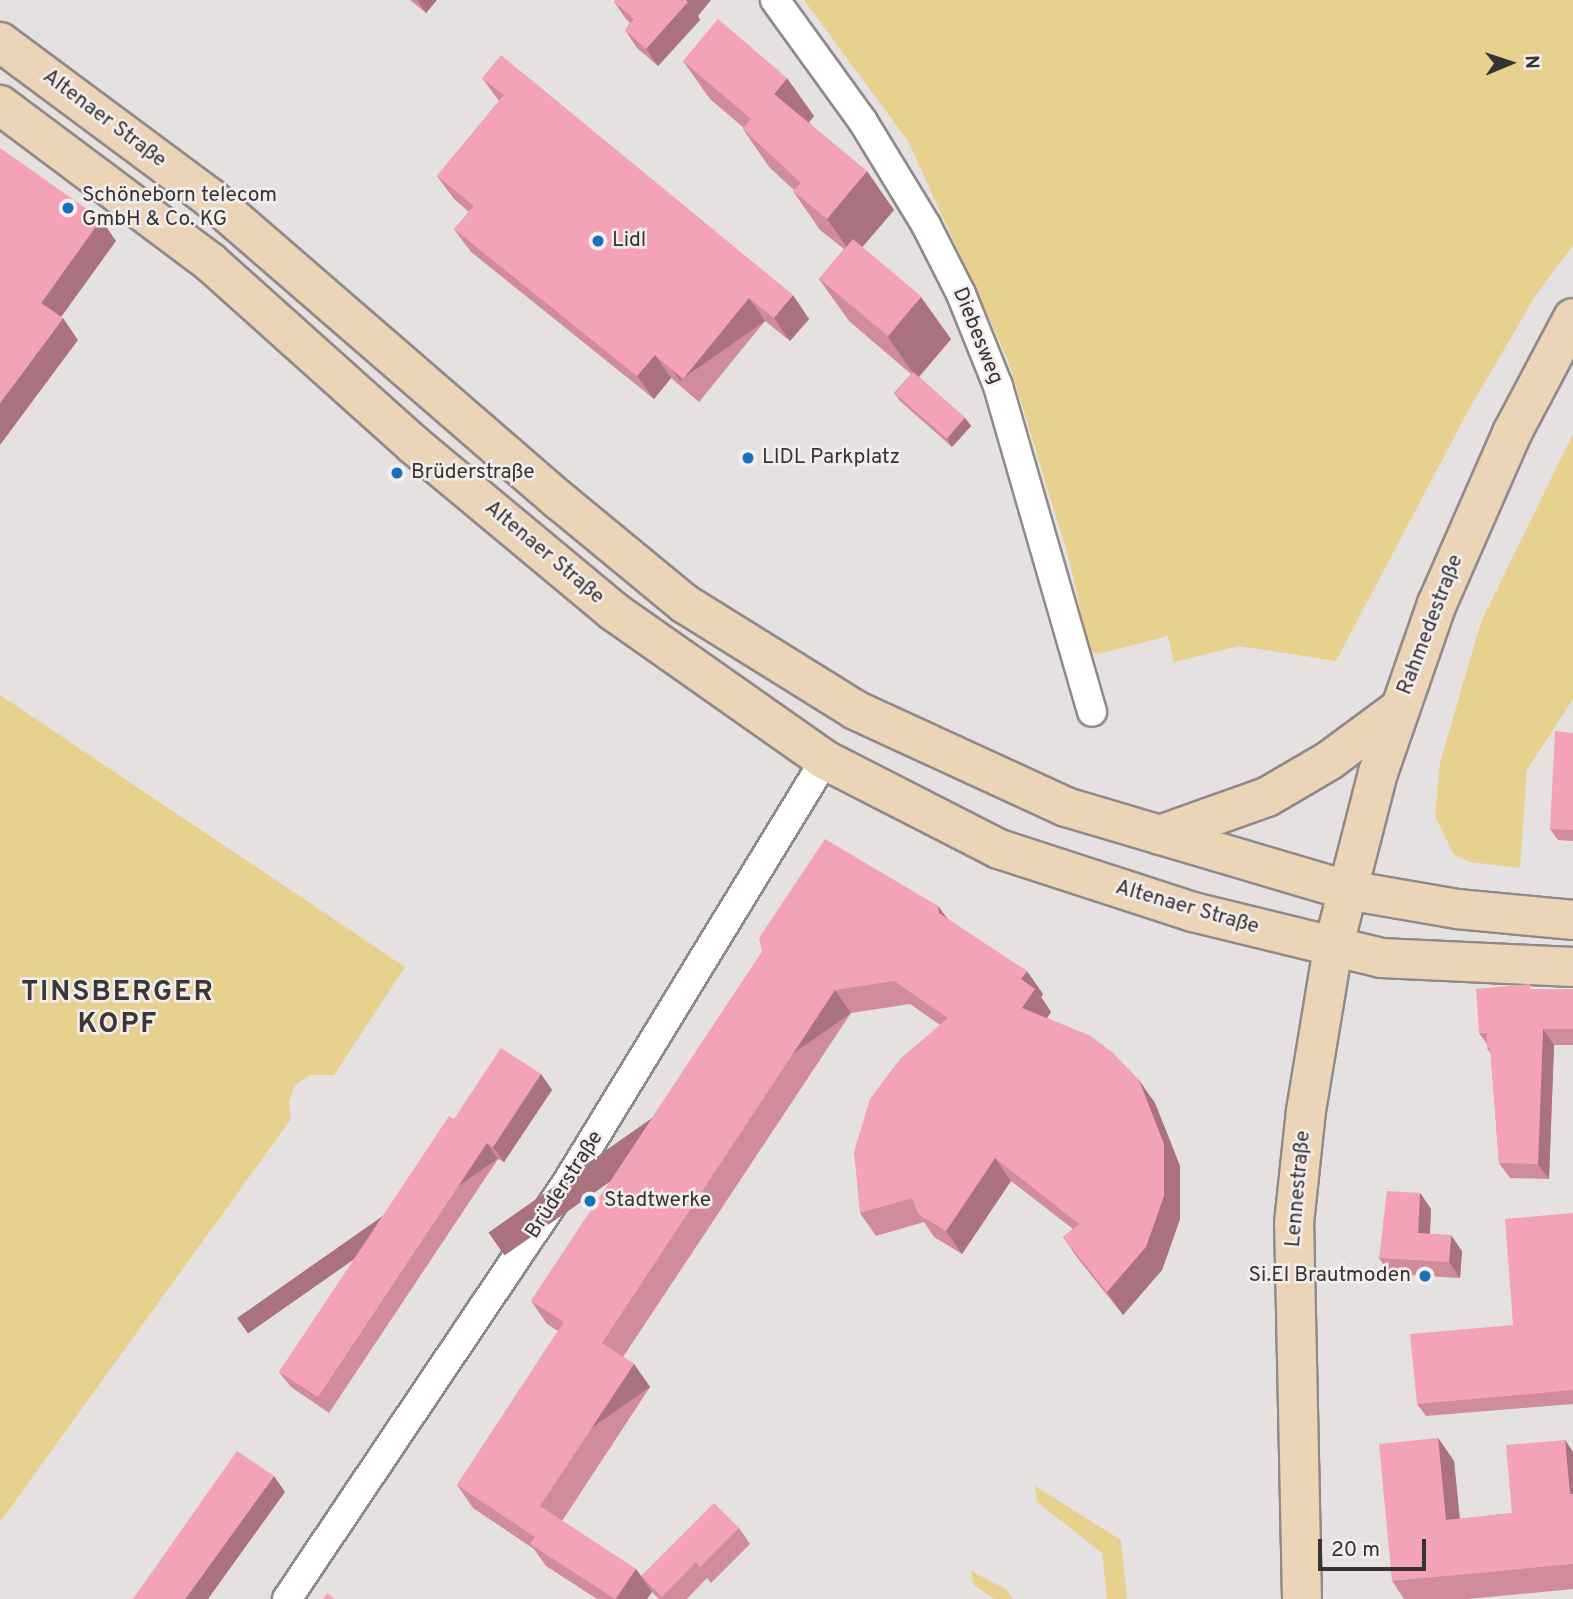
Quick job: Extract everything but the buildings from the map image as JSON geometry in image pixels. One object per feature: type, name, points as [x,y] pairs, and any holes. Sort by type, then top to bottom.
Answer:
[{"type":"main road","name":"Altenaer Straße","points":[[0,42],[239,223],[685,604],[855,710],[1066,807],[1348,890],[1457,909],[1573,920]]},
{"type":"main road","name":"Altenaer Straße","points":[[0,105],[210,262],[612,611],[825,760],[999,849],[1193,912],[1333,948],[1428,964],[1573,967]]},
{"type":"main road","points":[[210,262],[239,223]]},
{"type":"main road","points":[[280,325],[311,284]]},
{"type":"main road","name":"Rahmedestraße","points":[[1333,948],[1399,709],[1470,526],[1512,433],[1573,318]]},
{"type":"main road","points":[[1160,835],[1267,797],[1330,760],[1399,709]]},
{"type":"main road","points":[[825,760],[855,710]]},
{"type":"main road","name":"Lennestraße","points":[[1302,1599],[1294,1223],[1306,1111],[1333,948]]},
{"type":"street","name":"Diebesweg","points":[[775,0],[862,120],[926,225],[961,293],[998,386],[1092,712]]},
{"type":"street","name":"Brüderstraße","points":[[287,1599],[566,1184],[825,760]]},
{"type":"shaded area","points":[[804,0],[1573,0],[1573,245],[1534,298],[1468,411],[1336,661],[1239,646],[1174,662],[1168,636],[1098,654],[1089,651],[1070,562],[1008,360],[908,141]]},
{"type":"shaded area","points":[[1573,434],[1573,699],[1527,770],[1520,868],[1470,862],[1454,855],[1435,816],[1440,763],[1481,622]]},
{"type":"shaded area","points":[[0,695],[405,967],[334,1075],[310,1075],[295,1085],[289,1101],[291,1119],[0,1522]]},
{"type":"shaded area","points":[[1035,1486],[1121,1540],[1127,1599],[1107,1599],[1102,1553],[1037,1502]]},
{"type":"shaded area","points":[[971,1571],[1006,1589],[1013,1599],[994,1599],[974,1585]]},
{"type":"place","name":"Schöneborn telecom GmbH & Co. KG","points":[[68,208]]},
{"type":"place","name":"Lidl","points":[[598,241]]},
{"type":"place","name":"LIDL Parkplatz","points":[[748,458]]},
{"type":"place","name":"Brüderstraße","points":[[397,473]]},
{"type":"place","name":"Stadtwerke","points":[[590,1201]]},
{"type":"place","name":"Si.El Brautmoden","points":[[1425,1276]]},
{"type":"district","name":"TINSBERGER KOPF","points":[[118,1009]]}]
